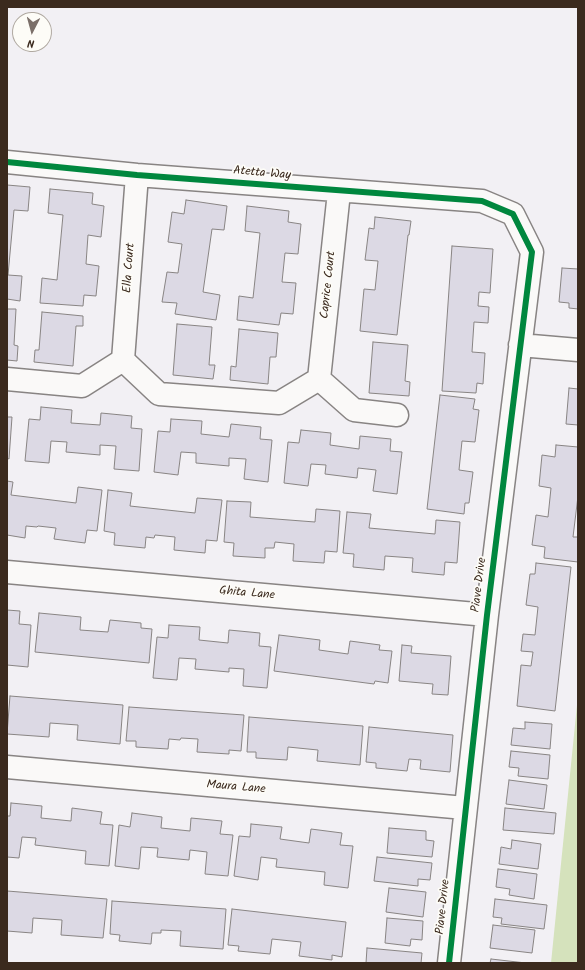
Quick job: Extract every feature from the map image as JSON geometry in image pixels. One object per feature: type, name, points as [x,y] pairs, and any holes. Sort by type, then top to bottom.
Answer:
[{"type":"street","name":"Atetta Way","points":[[7,162],[137,175],[339,192],[482,201],[513,214]]},
{"type":"street","name":"Ella Court","points":[[123,360],[137,175]]},
{"type":"street","name":"Caprice Court","points":[[319,379],[339,192]]},
{"type":"street","name":"Piave Drive","points":[[449,963],[487,615],[532,252],[513,214]]},
{"type":"street","points":[[520,345],[578,350]]},
{"type":"street","points":[[7,379],[82,386],[123,360],[159,394],[279,403],[319,379],[354,410],[397,415]]},
{"type":"street","name":"Ghita Lane","points":[[7,572],[487,615]]},
{"type":"street","name":"Maura Lane","points":[[7,767],[465,808]]},
{"type":"green space","points":[[578,695],[578,963],[551,963]]},
{"type":"building","points":[[7,185],[30,187],[28,211],[14,210],[8,275],[22,276],[20,301],[7,299]]},
{"type":"building","points":[[50,189],[93,193],[92,204],[104,206],[101,237],[88,235],[86,264],[99,266],[96,296],[84,295],[83,306],[40,303],[42,278],[57,280],[63,215],[48,213]]},
{"type":"building","points":[[186,200],[227,206],[224,230],[212,229],[203,292],[220,295],[216,320],[175,314],[177,303],[162,302],[167,272],[178,273],[182,244],[168,242],[172,212],[184,214]]},
{"type":"building","points":[[247,206],[289,211],[288,222],[301,224],[298,254],[285,253],[282,282],[296,283],[293,314],[281,313],[279,325],[237,320],[239,296],[253,298],[260,233],[245,231]]},
{"type":"building","points":[[375,217],[411,221],[408,235],[397,335],[360,331],[364,289],[375,290],[378,261],[365,260],[369,228],[374,229]]},
{"type":"building","points":[[452,246],[493,249],[490,293],[479,292],[478,306],[489,307],[488,323],[474,322],[472,352],[485,353],[483,384],[477,383],[476,393],[442,391]]},
{"type":"building","points":[[562,268],[578,269],[578,309],[569,308],[569,303],[559,302]]},
{"type":"building","points":[[7,309],[16,309],[14,345],[18,346],[17,361],[7,360]]},
{"type":"building","points":[[42,312],[83,316],[83,326],[76,326],[73,366],[34,362],[35,350],[39,350]]},
{"type":"building","points":[[177,324],[212,327],[209,365],[215,365],[213,379],[173,375]]},
{"type":"building","points":[[239,329],[278,333],[276,357],[270,357],[268,384],[230,380],[231,366],[236,367]]},
{"type":"building","points":[[373,342],[408,345],[405,381],[410,382],[409,396],[369,393]]},
{"type":"building","points":[[569,388],[578,389],[578,425],[566,424]]},
{"type":"building","points":[[440,395],[475,399],[473,409],[479,410],[475,442],[462,441],[459,470],[473,472],[469,503],[465,503],[464,514],[427,509]]},
{"type":"building","points":[[41,407],[72,410],[71,423],[100,425],[101,413],[132,416],[131,428],[142,429],[139,471],[114,469],[116,446],[100,445],[100,455],[66,452],[67,442],[51,441],[49,463],[25,461],[29,419],[40,420]]},
{"type":"building","points":[[7,417],[12,417],[9,459],[7,458]]},
{"type":"building","points":[[171,419],[202,421],[201,434],[229,437],[231,424],[261,427],[260,439],[272,440],[268,482],[244,479],[246,459],[229,458],[229,466],[196,463],[196,453],[181,452],[178,475],[154,472],[158,431],[170,432]]},
{"type":"building","points":[[301,430],[331,433],[330,445],[359,449],[360,436],[391,439],[390,451],[402,452],[397,494],[373,491],[376,470],[358,468],[357,478],[325,474],[326,465],[311,464],[308,486],[284,483],[288,442],[299,443]]},
{"type":"building","points":[[556,445],[578,447],[578,496],[573,537],[578,537],[578,562],[544,558],[545,547],[532,545],[536,515],[548,517],[551,488],[539,486],[542,455],[555,457]]},
{"type":"building","points":[[7,481],[13,482],[11,495],[76,503],[78,487],[102,490],[97,531],[87,530],[85,543],[54,539],[56,528],[38,526],[26,526],[25,538],[7,535]]},
{"type":"building","points":[[108,490],[132,493],[130,506],[195,513],[197,498],[222,500],[217,541],[206,540],[205,553],[174,550],[175,537],[155,535],[154,538],[146,537],[145,548],[114,545],[115,533],[104,531]]},
{"type":"building","points":[[227,501],[251,502],[250,517],[315,522],[316,509],[340,511],[337,552],[325,551],[324,563],[293,561],[294,544],[275,542],[274,548],[265,548],[265,558],[233,556],[234,543],[224,542]]},
{"type":"building","points":[[347,512],[371,514],[369,528],[435,534],[436,520],[460,522],[457,563],[445,562],[444,575],[412,572],[413,558],[385,556],[384,570],[353,567],[354,554],[343,553]]},
{"type":"building","points":[[536,563],[571,567],[555,711],[517,706],[521,665],[531,666],[533,652],[521,651],[523,634],[535,635],[538,607],[526,605],[530,574],[535,574]]},
{"type":"building","points":[[7,610],[20,611],[19,624],[31,625],[28,667],[7,665]]},
{"type":"building","points":[[39,613],[81,617],[80,630],[108,632],[110,620],[141,623],[141,628],[152,629],[149,663],[35,652]]},
{"type":"building","points":[[169,625],[200,627],[199,640],[228,643],[229,630],[260,633],[259,646],[271,647],[267,688],[243,686],[244,669],[229,668],[229,672],[195,669],[196,659],[179,658],[177,680],[153,678],[157,637],[168,638]]},
{"type":"building","points":[[279,635],[320,640],[319,650],[348,654],[350,641],[380,645],[379,650],[392,651],[388,683],[375,681],[374,684],[274,671]]},
{"type":"building","points":[[402,645],[412,646],[411,653],[451,656],[448,695],[432,694],[433,684],[399,681]]},
{"type":"building","points":[[10,696],[123,705],[120,744],[77,740],[78,725],[50,723],[49,737],[7,734]]},
{"type":"building","points":[[129,707],[244,715],[241,751],[229,750],[229,754],[197,752],[198,739],[181,738],[180,740],[169,739],[168,749],[136,747],[136,741],[126,741]]},
{"type":"building","points":[[249,717],[363,726],[360,765],[317,761],[318,750],[288,747],[287,760],[256,758],[256,752],[247,752]]},
{"type":"building","points":[[525,722],[552,724],[550,749],[511,745],[513,728],[525,729]]},
{"type":"building","points":[[369,727],[453,735],[450,772],[420,769],[421,760],[409,759],[407,771],[376,768],[376,763],[366,762]]},
{"type":"building","points":[[511,751],[550,755],[548,779],[518,776],[519,768],[509,767]]},
{"type":"building","points":[[509,780],[547,785],[544,809],[506,804]]},
{"type":"building","points":[[11,803],[42,806],[41,818],[71,821],[72,808],[102,812],[100,824],[113,825],[109,866],[85,864],[86,851],[35,845],[36,838],[22,837],[19,858],[7,857],[7,816],[10,816]]},
{"type":"building","points":[[505,808],[556,813],[554,834],[503,830]]},
{"type":"building","points":[[132,813],[162,817],[161,828],[190,831],[191,818],[222,821],[220,834],[233,835],[228,876],[205,874],[207,852],[190,850],[189,860],[157,857],[158,848],[141,847],[139,869],[115,866],[119,825],[130,827]]},
{"type":"building","points":[[251,824],[282,827],[280,839],[309,843],[311,829],[342,833],[340,845],[353,846],[348,888],[324,885],[325,872],[276,867],[277,859],[261,857],[258,880],[234,876],[239,836],[250,837]]},
{"type":"building","points":[[389,828],[426,831],[426,840],[434,841],[432,857],[387,853]]},
{"type":"building","points":[[512,840],[541,844],[538,869],[499,864],[501,847],[511,849]]},
{"type":"building","points":[[377,857],[432,863],[430,880],[418,879],[418,886],[374,881]]},
{"type":"building","points":[[498,869],[537,874],[534,899],[509,895],[510,889],[496,887]]},
{"type":"building","points":[[389,888],[426,892],[423,917],[386,912]]},
{"type":"building","points":[[7,891],[107,899],[103,938],[61,935],[62,920],[33,918],[32,933],[7,931]]},
{"type":"building","points":[[495,899],[547,905],[544,929],[501,924],[502,918],[493,917]]},
{"type":"building","points":[[112,901],[226,909],[223,949],[180,946],[181,931],[161,930],[161,933],[152,933],[151,944],[119,941],[120,935],[110,934]]},
{"type":"building","points":[[232,909],[346,922],[342,957],[332,955],[332,960],[299,956],[301,942],[272,939],[270,954],[238,951],[239,946],[228,945]]},
{"type":"building","points":[[387,918],[423,921],[422,940],[411,939],[410,946],[385,943]]},
{"type":"building","points":[[493,925],[535,930],[532,953],[490,948]]},
{"type":"building","points":[[367,948],[422,953],[421,963],[366,963]]},
{"type":"building","points":[[491,959],[526,963],[490,963]]},
{"type":"cycle path","points":[[7,162],[137,175],[482,201],[513,214],[532,252],[487,615],[449,963]]}]
